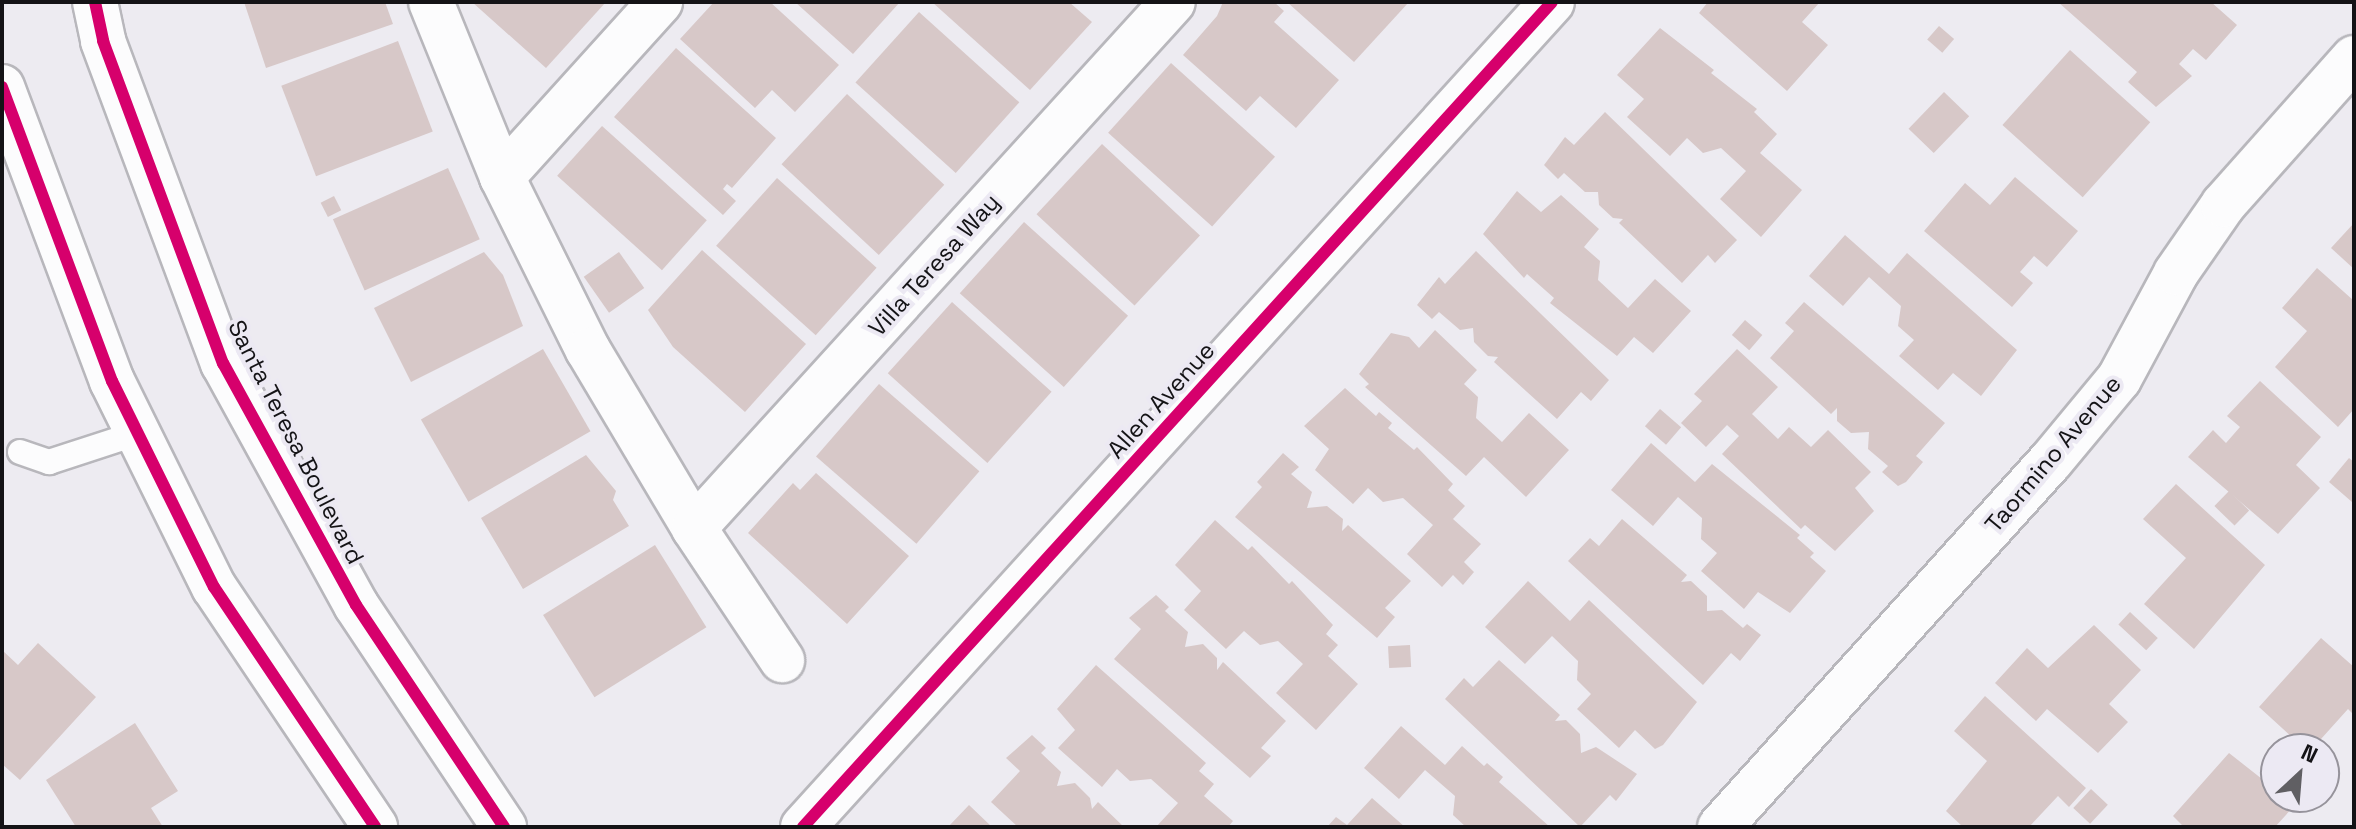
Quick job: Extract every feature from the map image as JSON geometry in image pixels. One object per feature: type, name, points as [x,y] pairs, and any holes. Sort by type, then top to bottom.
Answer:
[{"type":"street","name":"Santa Teresa Boulevard","points":[[95,2],[103,41],[223,363],[356,605],[504,827]]},
{"type":"street","points":[[431,2],[502,177],[588,350],[694,528],[782,660]]},
{"type":"street","points":[[502,177],[660,2]]},
{"type":"street","name":"Villa Teresa Way","points":[[694,528],[1173,2]]},
{"type":"street","name":"Allen Avenue","points":[[803,827],[1552,2]]},
{"type":"street","name":"Taormino Avenue","points":[[1720,827],[2119,379],[2176,273],[2223,205],[2354,58]]},
{"type":"street","points":[[2,87],[112,381],[214,587],[375,827]]},
{"type":"lane","points":[[20,452],[49,462],[138,433]]},
{"type":"building","points":[[244,2],[385,2],[393,24],[266,68]]},
{"type":"building","points":[[472,2],[606,2],[546,68]]},
{"type":"building","points":[[714,2],[770,2],[839,65],[795,112],[772,90],[755,108],[680,39]]},
{"type":"building","points":[[795,2],[900,2],[853,54]]},
{"type":"building","points":[[932,2],[1069,2],[1092,22],[1030,90]]},
{"type":"building","points":[[1223,2],[1274,2],[1284,11],[1274,22],[1339,80],[1296,128],[1260,96],[1246,111],[1183,55],[1217,16]]},
{"type":"building","points":[[1287,2],[1409,2],[1354,62]]},
{"type":"building","points":[[1708,2],[1820,2],[1802,22],[1828,45],[1787,91],[1699,13]]},
{"type":"building","points":[[2058,2],[2211,2],[2237,25],[2206,60],[2193,49],[2179,64],[2192,76],[2156,107],[2128,82],[2137,72]]},
{"type":"building","points":[[919,12],[1019,102],[956,173],[855,83]]},
{"type":"building","points":[[1939,26],[1954,39],[1942,53],[1927,40]]},
{"type":"building","points":[[1660,28],[1714,70],[1711,73],[1757,109],[1754,112],[1777,134],[1760,153],[1802,190],[1761,237],[1720,199],[1746,171],[1721,148],[1703,153],[1687,138],[1670,156],[1627,117],[1644,99],[1617,75]]},
{"type":"building","points":[[398,41],[433,132],[316,176],[281,86]]},
{"type":"building","points":[[676,48],[776,138],[732,188],[727,184],[723,189],[736,201],[723,215],[614,117]]},
{"type":"building","points":[[2070,50],[2150,122],[2083,197],[2002,125]]},
{"type":"building","points":[[1171,63],[1275,157],[1212,227],[1108,133]]},
{"type":"building","points":[[1944,92],[1969,116],[1934,153],[1909,129]]},
{"type":"building","points":[[847,94],[944,185],[879,255],[782,164]]},
{"type":"building","points":[[1605,112],[1737,240],[1715,263],[1708,255],[1682,283],[1619,223],[1623,219],[1613,218],[1599,205],[1598,192],[1585,192],[1564,173],[1558,179],[1544,165],[1565,137],[1574,145]]},
{"type":"building","points":[[602,126],[707,220],[662,270],[557,176]]},
{"type":"building","points":[[1102,144],[1200,235],[1135,306],[1037,214]]},
{"type":"building","points":[[448,168],[480,239],[365,291],[333,219]]},
{"type":"building","points":[[2015,177],[2078,231],[2047,267],[2034,256],[2020,272],[2033,283],[2012,307],[1924,231],[1965,183],[1990,205]]},
{"type":"building","points":[[777,178],[877,268],[816,335],[716,246]]},
{"type":"building","points":[[1517,191],[1541,212],[1561,195],[1599,229],[1584,247],[1600,261],[1598,280],[1628,308],[1655,279],[1691,311],[1653,353],[1634,337],[1617,356],[1550,303],[1554,298],[1527,274],[1524,278],[1483,234]]},
{"type":"building","points":[[334,196],[341,210],[328,217],[321,203]]},
{"type":"building","points":[[1024,222],[1128,316],[1064,387],[960,293]]},
{"type":"building","points":[[2354,223],[2354,269],[2331,248]]},
{"type":"building","points":[[1845,235],[1889,274],[1907,253],[2017,350],[1981,396],[1953,373],[1938,390],[1899,356],[1914,340],[1898,326],[1901,306],[1869,277],[1843,306],[1809,276]]},
{"type":"building","points":[[702,250],[806,344],[745,412],[673,347],[648,310]]},
{"type":"building","points":[[1476,251],[1609,380],[1591,401],[1581,392],[1557,419],[1494,362],[1498,357],[1488,356],[1474,342],[1473,328],[1460,330],[1439,312],[1432,319],[1417,305],[1439,277],[1445,284]]},
{"type":"building","points":[[484,252],[503,275],[523,326],[411,382],[374,308]]},
{"type":"building","points":[[619,252],[644,288],[609,313],[584,277]]},
{"type":"building","points":[[2317,268],[2353,300],[2354,409],[2338,427],[2275,367],[2307,331],[2282,308]]},
{"type":"building","points":[[952,302],[1052,392],[987,463],[888,373]]},
{"type":"building","points":[[1804,302],[1945,423],[1916,456],[1923,462],[1906,482],[1898,486],[1882,472],[1888,466],[1868,449],[1869,432],[1851,433],[1837,421],[1837,408],[1831,414],[1770,358],[1794,331],[1785,323]]},
{"type":"building","points":[[1745,320],[1762,335],[1749,350],[1732,335]]},
{"type":"building","points":[[1435,330],[1477,370],[1464,384],[1478,397],[1476,418],[1502,442],[1529,413],[1569,450],[1526,497],[1484,457],[1466,476],[1365,387],[1369,384],[1359,374],[1391,333],[1409,337],[1419,348]]},
{"type":"building","points":[[543,349],[590,431],[468,502],[421,420]]},
{"type":"building","points":[[1737,349],[1778,387],[1752,414],[1778,439],[1789,427],[1811,447],[1828,430],[1871,472],[1855,488],[1874,511],[1835,551],[1805,525],[1801,529],[1722,454],[1739,436],[1727,425],[1706,447],[1681,423],[1702,401],[1694,394]]},
{"type":"building","points":[[2260,381],[2321,437],[2296,465],[2320,488],[2278,534],[2188,457],[2213,430],[2226,443],[2240,427],[2227,416]]},
{"type":"building","points":[[879,384],[979,471],[916,544],[816,456]]},
{"type":"building","points":[[1345,388],[1376,416],[1379,412],[1392,423],[1388,428],[1414,450],[1417,447],[1453,484],[1448,490],[1465,506],[1453,519],[1481,544],[1464,562],[1474,572],[1463,585],[1453,575],[1442,587],[1407,554],[1433,525],[1403,498],[1383,502],[1368,488],[1353,504],[1315,470],[1329,449],[1304,426]]},
{"type":"building","points":[[1660,409],[1681,427],[1666,445],[1645,426]]},
{"type":"building","points":[[1651,443],[1695,482],[1712,464],[1800,535],[1797,538],[1814,553],[1810,557],[1826,571],[1790,613],[1758,592],[1744,609],[1701,571],[1717,553],[1701,539],[1702,518],[1678,497],[1653,526],[1611,490]]},
{"type":"building","points":[[1283,453],[1299,467],[1291,474],[1312,492],[1307,508],[1327,506],[1343,519],[1342,531],[1348,525],[1411,581],[1385,608],[1395,617],[1377,638],[1235,517],[1262,487],[1257,482]]},
{"type":"building","points":[[586,455],[616,491],[613,500],[629,526],[523,589],[481,518]]},
{"type":"building","points":[[2349,458],[2354,462],[2352,502],[2329,482]]},
{"type":"building","points":[[816,473],[909,556],[847,624],[748,533],[793,483],[800,490]]},
{"type":"building","points":[[2176,484],[2265,565],[2194,649],[2144,604],[2186,558],[2143,519]]},
{"type":"building","points":[[2229,491],[2249,510],[2235,526],[2214,506]]},
{"type":"building","points":[[1622,519],[1687,575],[1681,582],[1691,581],[1707,596],[1707,611],[1722,610],[1743,628],[1747,624],[1761,635],[1740,661],[1731,653],[1703,685],[1568,561],[1590,538],[1599,546]]},
{"type":"building","points":[[1215,520],[1248,550],[1252,546],[1289,584],[1292,581],[1333,625],[1326,634],[1338,645],[1328,656],[1358,684],[1316,730],[1276,693],[1303,664],[1278,641],[1260,645],[1244,631],[1226,649],[1184,610],[1201,591],[1175,565]]},
{"type":"building","points":[[655,545],[706,627],[594,697],[543,615]]},
{"type":"building","points":[[1528,581],[1570,621],[1589,600],[1697,702],[1663,745],[1655,749],[1635,730],[1619,748],[1577,709],[1591,694],[1577,680],[1578,661],[1552,636],[1525,664],[1485,627]]},
{"type":"building","points":[[1156,595],[1169,607],[1165,611],[1188,632],[1185,647],[1203,644],[1217,658],[1217,670],[1223,662],[1286,721],[1261,748],[1271,756],[1250,778],[1114,659],[1141,629],[1129,618]]},
{"type":"building","points":[[2130,612],[2158,638],[2146,650],[2118,624]]},
{"type":"building","points":[[2094,625],[2141,670],[2109,704],[2128,722],[2098,753],[2047,709],[2036,721],[1995,683],[2027,648],[2048,668]]},
{"type":"building","points":[[2321,638],[2354,667],[2354,715],[2348,709],[2326,733],[2287,733],[2259,707]]},
{"type":"building","points":[[38,643],[96,697],[20,780],[2,764],[2,650],[18,665]]},
{"type":"building","points":[[1410,645],[1411,667],[1389,668],[1388,646]]},
{"type":"building","points":[[1499,660],[1560,715],[1555,721],[1566,720],[1580,734],[1581,753],[1596,747],[1637,774],[1616,801],[1610,795],[1580,827],[1445,699],[1464,678],[1473,687]]},
{"type":"building","points":[[1096,665],[1206,763],[1199,771],[1214,784],[1204,796],[1233,821],[1228,827],[1156,827],[1178,803],[1151,779],[1130,781],[1117,769],[1102,787],[1058,748],[1075,730],[1057,709]]},
{"type":"building","points":[[1985,696],[2086,788],[2069,807],[2058,796],[2029,827],[1963,827],[1946,811],[1987,761],[1954,731]]},
{"type":"building","points":[[135,723],[178,791],[151,808],[163,827],[76,827],[46,780]]},
{"type":"building","points":[[1401,726],[1445,765],[1462,746],[1484,766],[1487,763],[1503,777],[1499,782],[1550,827],[1466,827],[1453,815],[1455,796],[1425,770],[1399,799],[1364,768]]},
{"type":"building","points":[[1032,735],[1046,748],[1041,753],[1061,772],[1057,786],[1075,783],[1090,798],[1092,809],[1098,802],[1124,827],[1018,827],[991,802],[1020,771],[1006,758]]},
{"type":"building","points":[[2229,753],[2260,777],[2260,813],[2288,813],[2275,827],[2184,827],[2173,816]]},
{"type":"building","points":[[2091,789],[2108,805],[2090,824],[2073,808]]},
{"type":"building","points":[[1372,798],[1405,827],[1327,827],[1336,817],[1347,825]]},
{"type":"building","points":[[969,805],[992,827],[942,827],[949,826]]},
{"type":"cycle path","points":[[95,2],[103,41],[223,363],[356,605],[504,827]]},
{"type":"cycle path","points":[[803,827],[1552,2]]},
{"type":"cycle path","points":[[2,87],[112,381],[214,587],[375,827]]}]
